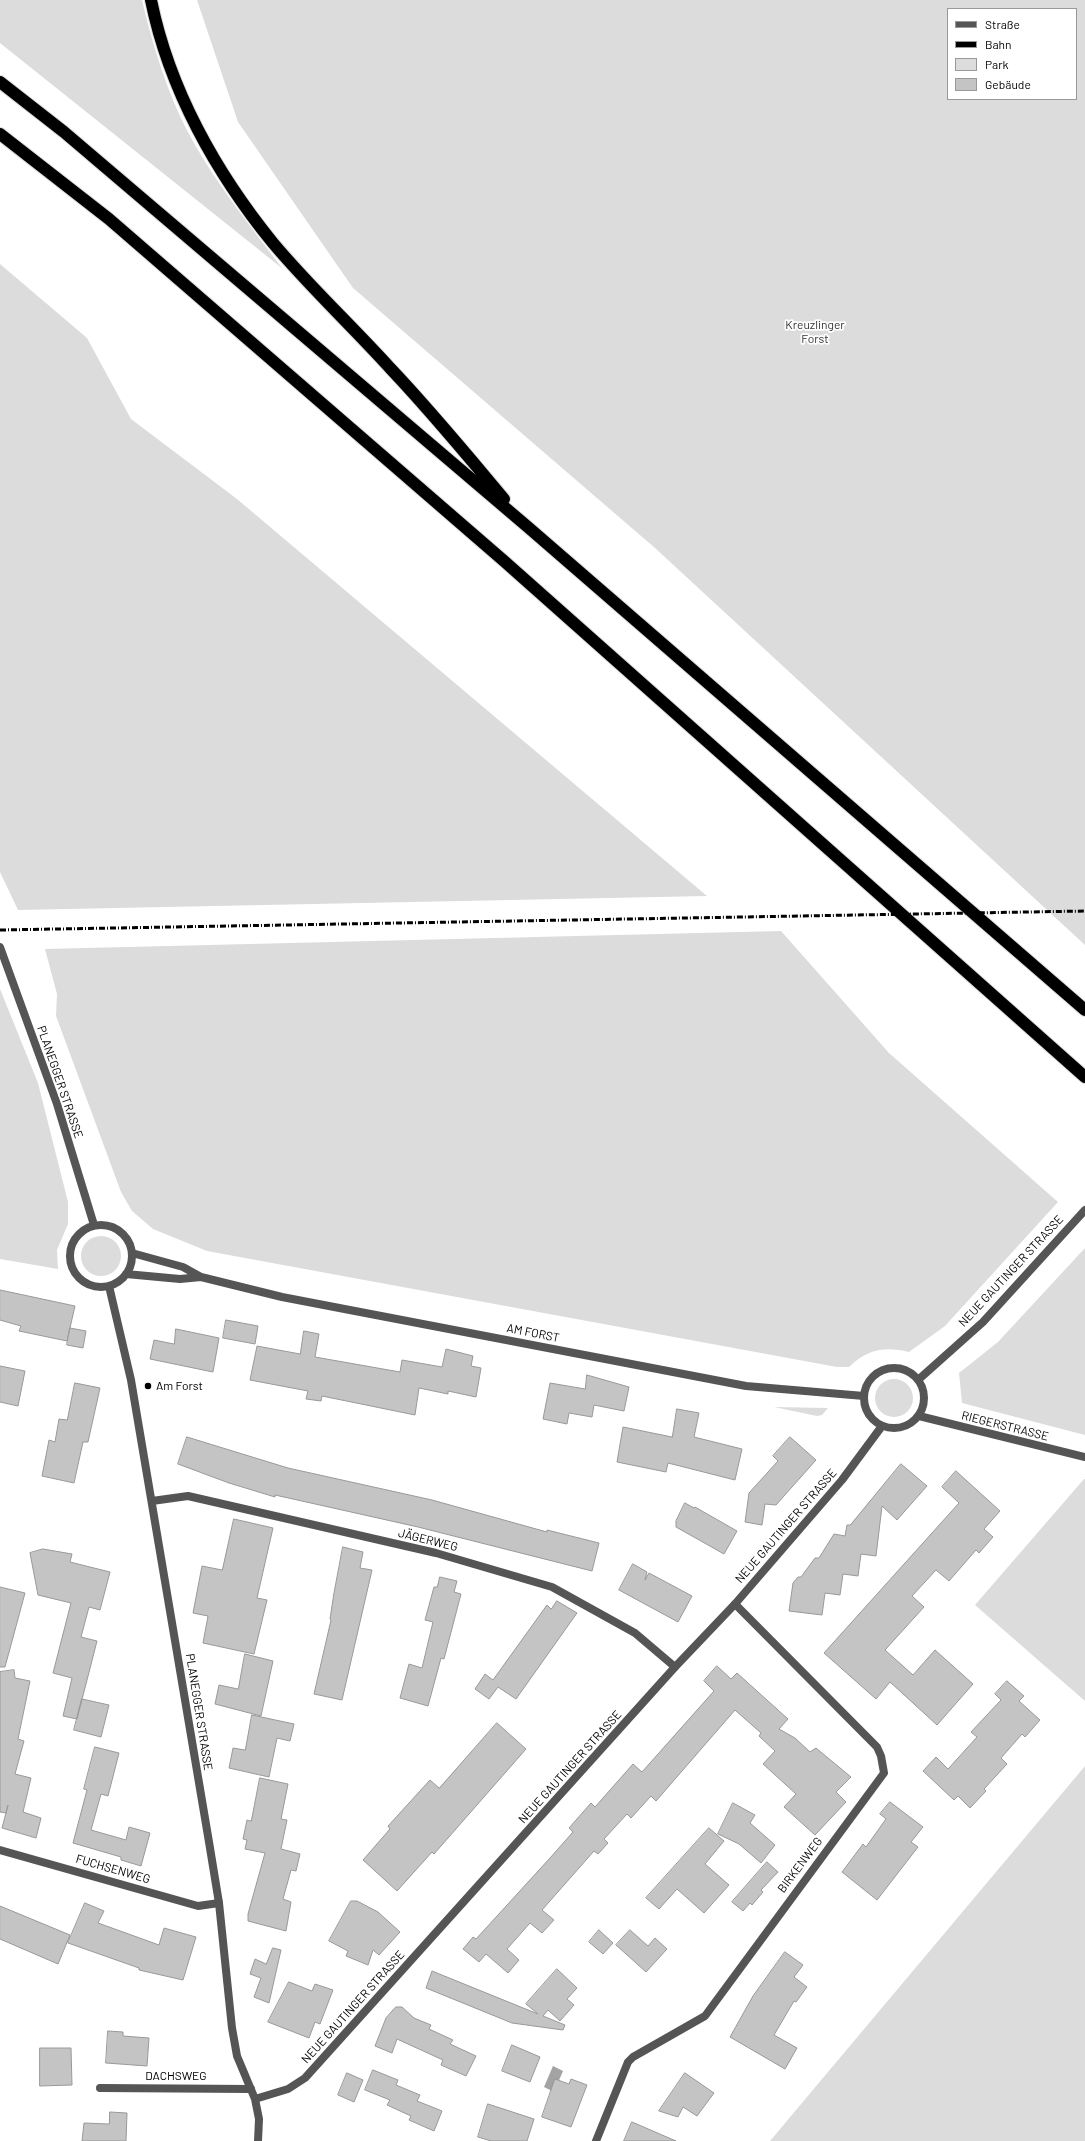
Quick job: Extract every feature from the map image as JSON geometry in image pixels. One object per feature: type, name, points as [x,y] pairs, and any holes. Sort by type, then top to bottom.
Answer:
[{"type":"highway","points":[[151,0],[157,31],[175,79],[197,126],[232,187],[273,243],[391,368],[529,528]]},
{"type":"highway","points":[[0,82],[64,132],[529,528],[1085,1010]]},
{"type":"highway","points":[[0,134],[109,220],[498,556],[1085,1077]]},
{"type":"street","name":"PLANEGGER STRASSE","points":[[0,947],[57,1104],[94,1225]]},
{"type":"street","name":"NEUE GAUTINGER STRASSE","points":[[918,1380],[983,1322],[1085,1210]]},
{"type":"street","points":[[104,1224],[114,1227],[122,1232],[128,1240],[132,1253],[132,1260],[126,1274],[122,1279],[109,1286],[92,1286],[83,1281],[75,1273],[71,1264],[70,1254],[72,1244],[77,1236],[94,1225],[104,1224]]},
{"type":"street","name":"AM FORST","points":[[132,1253],[183,1267],[201,1276],[282,1297],[746,1386],[864,1396]]},
{"type":"street","name":"AM FORST","points":[[126,1274],[180,1279],[201,1276]]},
{"type":"street","name":"PLANEGGER STRASSE","points":[[109,1286],[129,1370],[219,1903],[232,2028],[237,2056],[255,2099],[259,2119],[258,2141]]},
{"type":"street","points":[[890,1368],[900,1369],[910,1372],[918,1380],[924,1397],[923,1407],[919,1416],[912,1423],[902,1428],[892,1429],[882,1426],[874,1421],[868,1414],[864,1396],[866,1386],[880,1371],[890,1368]]},
{"type":"street","name":"RIEGERSTRASSE","points":[[919,1416],[1085,1457]]},
{"type":"street","name":"NEUE GAUTINGER STRASSE","points":[[255,2099],[288,2089],[306,2078],[676,1666],[735,1604],[846,1475],[882,1426]]},
{"type":"street","name":"JÄGERWEG","points":[[152,1502],[188,1496],[436,1554],[552,1587],[635,1633],[676,1666]]},
{"type":"street","name":"BIRKENWEG","points":[[596,2141],[628,2062],[633,2057],[705,2016],[884,1772],[881,1756],[876,1747],[735,1604]]},
{"type":"street","name":"FUCHSENWEG","points":[[0,1850],[198,1906],[219,1903]]},
{"type":"street","name":"DACHSWEG","points":[[100,2088],[251,2089]]},
{"type":"green space","points":[[0,0],[142,0],[165,79],[179,114],[191,138],[219,183],[283,269],[0,43]]},
{"type":"green space","name":"Kreuzlinger Forst","points":[[197,0],[1085,0],[1085,945],[655,548],[353,288],[238,122]]},
{"type":"green space","points":[[0,264],[87,338],[131,419],[237,499],[707,896],[18,910],[0,872]]},
{"type":"green space","points":[[781,931],[889,1053],[1058,1202],[945,1326],[909,1352],[892,1349],[877,1350],[863,1356],[849,1367],[837,1367],[207,1251],[153,1229],[132,1211],[121,1192],[56,1016],[57,994],[45,949]]},
{"type":"green space","points":[[0,989],[38,1083],[68,1202],[68,1224],[57,1250],[58,1269],[0,1259]]},
{"type":"green space","points":[[97,1236],[105,1236],[112,1239],[118,1245],[121,1256],[118,1267],[112,1273],[105,1276],[97,1276],[90,1273],[84,1267],[81,1260],[81,1252],[84,1245],[90,1239]]},
{"type":"green space","points":[[1085,1248],[1085,1435],[962,1403],[959,1373],[998,1342]]},
{"type":"green space","points":[[890,1379],[898,1379],[908,1384],[912,1391],[912,1405],[908,1412],[898,1417],[890,1417],[880,1412],[878,1409],[875,1402],[875,1394],[880,1384],[883,1382]]},
{"type":"green space","points":[[774,1407],[828,1408],[822,1415],[817,1416]]},
{"type":"green space","points":[[1085,1479],[1085,1701],[975,1605]]},
{"type":"green space","points":[[1085,1766],[1085,2141],[770,2141]]},
{"type":"shaded area","points":[[553,2066],[563,2071],[554,2092],[544,2087]]},
{"type":"building","points":[[0,1290],[75,1306],[67,1341],[19,1331],[21,1326],[0,1320]]},
{"type":"building","points":[[226,1320],[258,1326],[255,1344],[223,1338]]},
{"type":"building","points":[[70,1328],[86,1331],[83,1348],[67,1345]]},
{"type":"building","points":[[176,1329],[219,1338],[213,1372],[150,1359],[154,1340],[174,1344]]},
{"type":"building","points":[[304,1331],[319,1334],[315,1357],[400,1372],[402,1360],[442,1367],[446,1349],[473,1356],[471,1366],[481,1368],[476,1397],[448,1391],[448,1394],[419,1388],[415,1415],[322,1396],[321,1401],[306,1399],[308,1391],[250,1380],[257,1346],[300,1354]]},
{"type":"building","points":[[0,1366],[25,1371],[18,1406],[0,1402]]},
{"type":"building","points":[[587,1375],[629,1387],[624,1411],[594,1405],[592,1417],[569,1413],[567,1424],[543,1419],[550,1383],[585,1389]]},
{"type":"building","points":[[75,1383],[100,1388],[88,1442],[83,1442],[74,1483],[42,1476],[49,1440],[55,1442],[59,1419],[67,1420]]},
{"type":"building","points":[[677,1409],[699,1413],[694,1437],[742,1449],[735,1480],[668,1463],[666,1472],[617,1462],[623,1427],[672,1437]]},
{"type":"building","points":[[187,1437],[288,1468],[432,1500],[547,1532],[547,1530],[599,1543],[592,1571],[418,1527],[275,1495],[275,1497],[229,1483],[178,1464]]},
{"type":"building","points":[[790,1437],[816,1460],[776,1505],[765,1504],[762,1525],[745,1522],[749,1493],[778,1461],[773,1456]]},
{"type":"building","points":[[901,1464],[927,1486],[897,1520],[882,1506],[876,1556],[861,1554],[858,1576],[843,1574],[840,1595],[825,1593],[822,1615],[789,1611],[793,1583],[798,1577],[801,1577],[815,1558],[819,1558],[834,1534],[845,1536],[847,1525],[850,1525]]},
{"type":"building","points":[[956,1471],[1000,1511],[984,1529],[993,1537],[979,1553],[976,1550],[949,1581],[936,1570],[912,1596],[924,1607],[885,1650],[913,1675],[935,1650],[973,1684],[937,1725],[890,1682],[876,1699],[824,1653],[959,1503],[942,1487]]},
{"type":"building","points":[[685,1503],[694,1508],[695,1507],[737,1531],[724,1554],[676,1527],[676,1521]]},
{"type":"building","points":[[234,1519],[273,1528],[257,1598],[267,1600],[254,1654],[203,1643],[208,1616],[193,1613],[202,1566],[222,1570]]},
{"type":"building","points":[[343,1547],[363,1552],[360,1568],[372,1570],[342,1700],[314,1694],[331,1620],[334,1593]]},
{"type":"building","points":[[43,1549],[72,1554],[70,1562],[110,1572],[100,1610],[89,1607],[81,1637],[97,1641],[77,1719],[63,1716],[72,1678],[53,1673],[71,1603],[38,1595],[30,1553]]},
{"type":"building","points":[[633,1564],[647,1572],[645,1580],[649,1573],[692,1596],[678,1622],[619,1590]]},
{"type":"building","points":[[440,1577],[457,1581],[454,1592],[461,1594],[444,1659],[441,1658],[428,1706],[400,1698],[409,1664],[422,1668],[433,1622],[425,1620],[434,1587],[437,1587]]},
{"type":"building","points":[[0,1587],[25,1593],[5,1667],[0,1667]]},
{"type":"building","points":[[557,1601],[577,1613],[516,1699],[498,1687],[489,1699],[475,1689],[485,1674],[493,1680],[547,1605],[551,1609]]},
{"type":"building","points":[[245,1654],[273,1661],[261,1716],[215,1704],[219,1685],[238,1689]]},
{"type":"building","points":[[717,1666],[731,1679],[737,1673],[788,1719],[779,1729],[795,1738],[810,1752],[816,1748],[851,1777],[836,1792],[846,1802],[815,1835],[784,1807],[796,1794],[763,1764],[775,1751],[759,1736],[761,1733],[735,1710],[656,1801],[651,1796],[631,1818],[627,1814],[604,1839],[608,1843],[598,1854],[594,1851],[542,1910],[554,1920],[542,1933],[530,1923],[507,1949],[519,1960],[508,1973],[486,1954],[479,1962],[463,1949],[473,1937],[476,1939],[573,1832],[569,1828],[591,1803],[595,1807],[633,1764],[642,1772],[714,1691],[704,1681]]},
{"type":"building","points":[[14,1670],[15,1678],[30,1681],[18,1739],[24,1741],[15,1774],[31,1778],[23,1812],[41,1818],[36,1838],[2,1828],[6,1813],[0,1812],[0,1672]]},
{"type":"building","points":[[1007,1681],[1024,1696],[1019,1701],[1040,1720],[1025,1737],[1022,1734],[1001,1758],[1007,1764],[984,1789],[986,1791],[970,1808],[958,1796],[954,1800],[923,1771],[936,1757],[948,1769],[977,1737],[971,1732],[1001,1700],[995,1694]]},
{"type":"building","points":[[82,1699],[109,1705],[101,1737],[74,1730]]},
{"type":"building","points":[[252,1715],[294,1724],[290,1741],[277,1738],[269,1777],[229,1768],[233,1748],[245,1750]]},
{"type":"building","points":[[497,1723],[526,1749],[434,1854],[432,1852],[397,1891],[363,1860],[390,1829],[388,1826],[430,1780],[439,1788]]},
{"type":"building","points":[[95,1747],[119,1753],[108,1796],[101,1794],[91,1830],[126,1840],[129,1827],[150,1833],[141,1866],[121,1860],[121,1857],[73,1843],[87,1790],[84,1789]]},
{"type":"building","points":[[260,1778],[288,1784],[281,1819],[287,1820],[281,1849],[300,1854],[296,1871],[291,1870],[283,1899],[291,1902],[286,1931],[248,1921],[248,1914],[265,1853],[245,1849],[247,1840],[243,1839],[247,1820],[251,1821]]},
{"type":"building","points":[[890,1802],[923,1827],[911,1842],[918,1847],[877,1900],[842,1872],[863,1844],[866,1847],[886,1819],[880,1814]]},
{"type":"building","points":[[733,1803],[755,1815],[750,1823],[775,1845],[761,1863],[739,1844],[718,1834]]},
{"type":"building","points":[[709,1828],[724,1841],[705,1864],[729,1885],[704,1913],[677,1889],[659,1909],[646,1898]]},
{"type":"building","points":[[767,1862],[778,1872],[761,1890],[763,1892],[752,1905],[750,1903],[743,1911],[732,1902]]},
{"type":"building","points":[[351,1901],[357,1901],[378,1912],[400,1932],[379,1955],[373,1950],[368,1965],[346,1956],[348,1951],[329,1941]]},
{"type":"building","points":[[85,1903],[104,1911],[98,1923],[159,1945],[164,1928],[196,1937],[183,1980],[139,1970],[139,1968],[68,1943]]},
{"type":"building","points":[[0,1906],[70,1935],[58,1964],[0,1939]]},
{"type":"building","points":[[599,1930],[613,1943],[603,1954],[589,1942]]},
{"type":"building","points":[[630,1930],[648,1946],[655,1938],[667,1949],[646,1972],[616,1945]]},
{"type":"building","points":[[273,1948],[281,1950],[269,2003],[254,1997],[261,1978],[250,1974],[255,1959],[266,1964]]},
{"type":"building","points":[[785,1952],[803,1965],[794,1977],[807,1987],[796,2002],[794,2001],[774,2035],[797,2048],[785,2069],[730,2037],[753,1996]]},
{"type":"building","points":[[557,1969],[577,1988],[567,1999],[574,2005],[560,2021],[548,2010],[543,2016],[565,2025],[563,2030],[512,2023],[426,1988],[432,1971],[538,2014],[526,2004]]},
{"type":"building","points":[[289,1982],[312,1991],[315,1984],[333,1990],[320,2024],[315,2022],[309,2038],[268,2022]]},
{"type":"building","points":[[396,2007],[402,2007],[414,2018],[431,2025],[429,2029],[453,2040],[450,2044],[476,2056],[466,2076],[441,2065],[443,2060],[397,2039],[392,2053],[375,2046],[386,2018]]},
{"type":"building","points":[[108,2031],[123,2032],[123,2036],[149,2038],[147,2066],[106,2063]]},
{"type":"building","points":[[512,2045],[540,2057],[530,2082],[502,2071]]},
{"type":"building","points":[[40,2048],[71,2048],[72,2085],[40,2086]]},
{"type":"building","points":[[373,2070],[398,2080],[396,2085],[420,2095],[417,2101],[442,2111],[434,2131],[409,2120],[411,2116],[387,2105],[390,2100],[365,2090]]},
{"type":"building","points":[[347,2073],[363,2080],[354,2102],[338,2095]]},
{"type":"building","points":[[685,2073],[714,2093],[697,2116],[683,2107],[678,2117],[659,2111]]},
{"type":"building","points":[[555,2079],[569,2084],[571,2079],[587,2085],[571,2127],[542,2117]]},
{"type":"building","points":[[488,2104],[534,2119],[527,2141],[491,2141],[478,2137]]},
{"type":"building","points":[[110,2112],[127,2113],[126,2141],[82,2141],[84,2123],[109,2124]]},
{"type":"building","points":[[632,2122],[676,2141],[624,2141]]},
{"type":"railway","points":[[0,930],[1085,911]]},
{"type":"place","name":"Am Forst","points":[[148,1386]]}]
